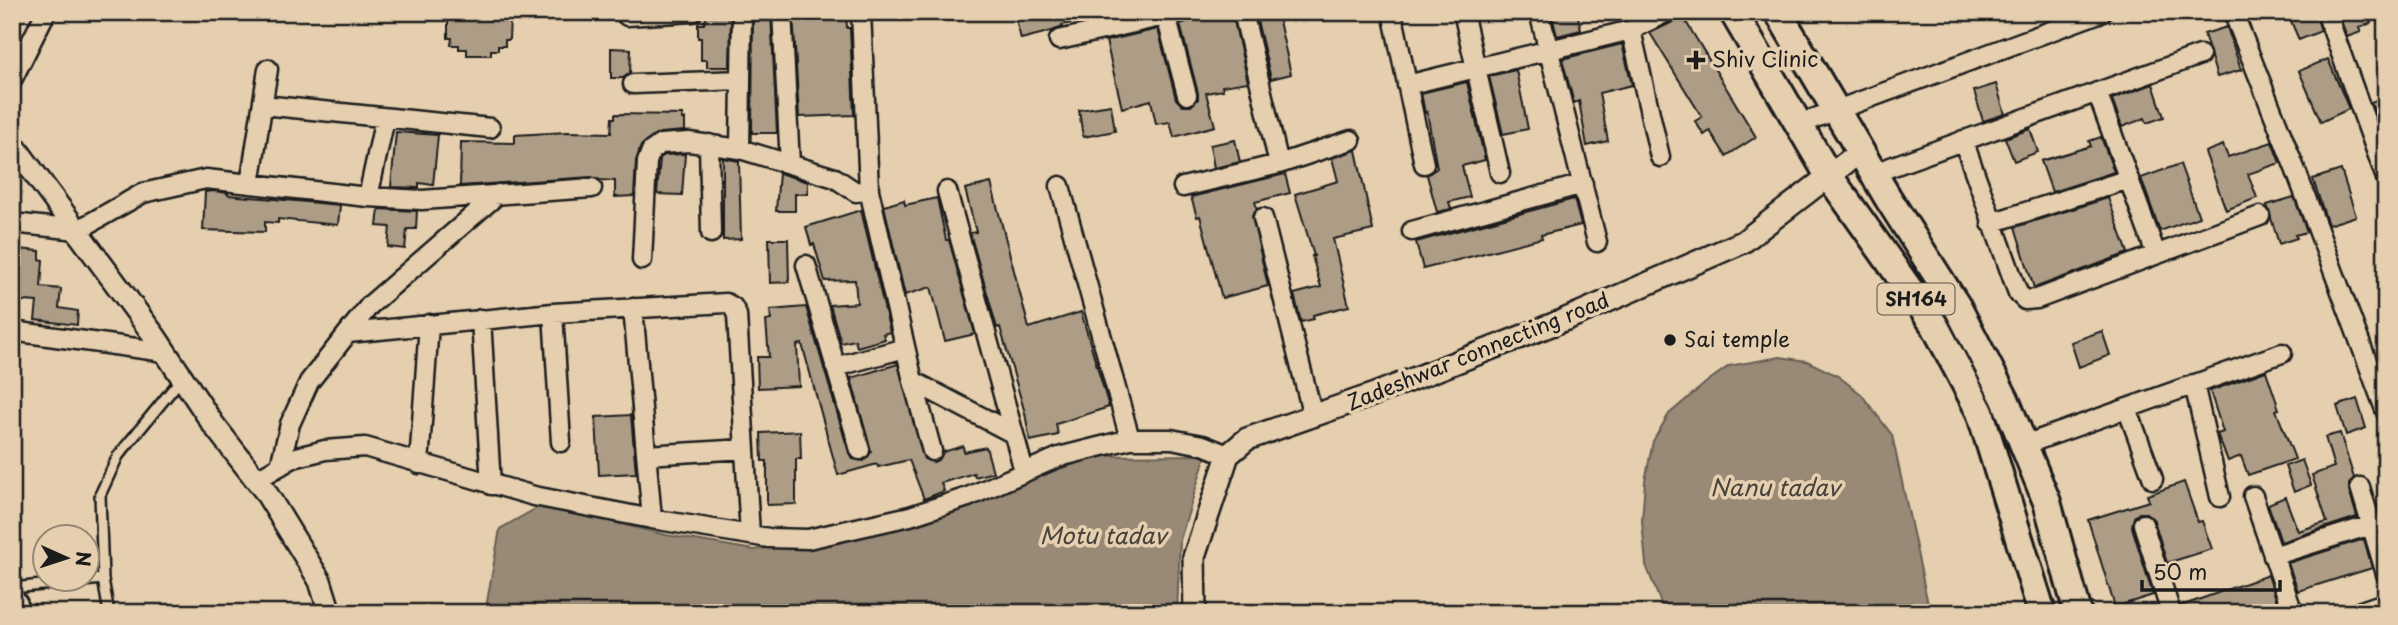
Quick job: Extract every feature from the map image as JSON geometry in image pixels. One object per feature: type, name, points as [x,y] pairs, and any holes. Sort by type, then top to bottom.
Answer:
[{"type":"main road","name":"SH164","points":[[1733,12],[1829,176],[1935,326],[1980,412],[2042,613]]},
{"type":"main road","name":"SH164","points":[[1778,12],[1867,162],[1958,307],[2005,399],[2047,502],[2078,613]]},
{"type":"street","points":[[12,80],[46,12]]},
{"type":"street","points":[[627,16],[693,12]]},
{"type":"street","points":[[740,149],[742,12]]},
{"type":"street","points":[[782,12],[790,164]]},
{"type":"street","points":[[861,12],[869,190],[932,452]]},
{"type":"street","points":[[1243,12],[1279,164]]},
{"type":"street","points":[[1392,12],[1424,164]]},
{"type":"street","points":[[1463,12],[1500,173]]},
{"type":"street","points":[[1539,12],[1597,242]]},
{"type":"street","points":[[1407,85],[1631,30],[1667,12]]},
{"type":"street","points":[[1799,124],[2069,18],[2102,12]]},
{"type":"street","points":[[2233,12],[2386,412]]},
{"type":"street","points":[[2326,12],[2386,178]]},
{"type":"street","points":[[1059,40],[1174,14],[1187,95]]},
{"type":"street","points":[[1631,30],[1660,158]]},
{"type":"street","points":[[1867,162],[1963,140],[2200,55]]},
{"type":"street","points":[[250,184],[268,69]]},
{"type":"street","points":[[632,84],[741,79]]},
{"type":"street","points":[[2097,92],[2156,254]]},
{"type":"street","points":[[263,105],[490,128]]},
{"type":"street","points":[[368,197],[385,118]]},
{"type":"street","points":[[1183,187],[1279,164],[1351,140]]},
{"type":"street","points":[[1963,140],[2018,293],[2025,300],[2037,299],[2260,216]]},
{"type":"street","points":[[642,260],[645,182],[651,151],[661,144],[689,142],[740,149],[835,178],[856,192],[869,190]]},
{"type":"street","points":[[12,143],[78,230],[161,345],[213,424],[256,480],[320,581],[330,613]]},
{"type":"street","points":[[709,144],[711,233]]},
{"type":"street","name":"Zadeshwar connecting road","points":[[1228,455],[1247,439],[1372,395],[1563,320],[1743,242],[1829,176],[1867,162]]},
{"type":"street","points":[[12,223],[78,230],[143,193],[206,179],[368,197],[422,200],[592,188]]},
{"type":"street","points":[[1991,223],[2129,179]]},
{"type":"street","points":[[1412,231],[1583,184]]},
{"type":"street","points":[[1059,186],[1130,439]]},
{"type":"street","points":[[947,191],[1024,471]]},
{"type":"street","points":[[280,466],[290,424],[309,382],[370,305],[498,194]]},
{"type":"street","points":[[1263,218],[1313,416]]},
{"type":"street","points":[[806,265],[859,450]]},
{"type":"street","points":[[348,333],[481,318],[726,303],[733,307],[737,315],[750,535]]},
{"type":"street","points":[[633,308],[652,519]]},
{"type":"street","points":[[553,313],[561,442]]},
{"type":"street","points":[[481,318],[491,485]]},
{"type":"street","points":[[419,464],[429,324]]},
{"type":"street","points":[[12,331],[161,345]]},
{"type":"street","points":[[835,367],[905,348]]},
{"type":"street","points":[[2024,444],[2282,353]]},
{"type":"street","points":[[913,381],[1014,434]]},
{"type":"street","points":[[2194,384],[2220,497]]},
{"type":"street","points":[[2127,408],[2153,479]]},
{"type":"street","points":[[256,480],[293,458],[325,450],[365,447],[534,496],[750,535],[808,539],[910,516],[968,497],[1059,457],[1130,439],[1171,439],[1203,445],[1228,455],[1194,557],[1195,613]]},
{"type":"street","points":[[646,455],[745,449]]},
{"type":"street","points":[[2360,487],[2386,574]]},
{"type":"street","points":[[2253,496],[2293,613]]},
{"type":"street","points":[[2143,524],[2171,613]]},
{"type":"street","points":[[2273,556],[2371,526]]},
{"type":"street","points":[[12,593],[18,604],[18,613]]},
{"type":"street","points":[[2360,613],[2386,604]]},
{"type":"lane","points":[[109,613],[103,579],[100,495],[118,456],[182,378]]},
{"type":"lane","points":[[12,588],[103,579]]},
{"type":"water","name":"Nanu tadav","points":[[1780,357],[1807,361],[1838,376],[1861,394],[1892,435],[1928,604],[1933,613],[1667,613],[1646,565],[1642,521],[1645,481],[1653,441],[1669,414],[1729,366]]},
{"type":"water","name":"Motu tadav","points":[[1206,455],[1180,540],[1177,613],[485,613],[500,529],[542,505],[666,535],[754,550],[861,534],[1099,456]]},
{"type":"building","points":[[454,12],[504,12],[504,17],[510,17],[509,40],[505,40],[505,46],[498,46],[498,50],[491,50],[491,55],[467,55],[467,49],[451,45],[452,38],[448,38],[448,15],[454,15]]},
{"type":"building","points":[[753,12],[771,12],[777,133],[752,133]]},
{"type":"building","points":[[793,12],[846,12],[847,28],[850,28],[854,115],[799,117]]},
{"type":"building","points":[[1029,12],[1092,12],[1092,19],[1062,25],[1063,27],[1052,31],[1021,39],[1015,16]]},
{"type":"building","points":[[1209,12],[1210,16],[1232,12],[1248,82],[1222,86],[1223,90],[1206,93],[1215,126],[1174,137],[1170,122],[1156,124],[1151,100],[1122,108],[1106,41],[1158,29],[1176,99],[1183,106],[1191,106],[1198,99],[1198,93],[1180,24],[1189,21],[1193,16]]},
{"type":"building","points":[[1255,12],[1277,12],[1291,74],[1271,79]]},
{"type":"building","points":[[1551,12],[1577,12],[1581,30],[1557,36]]},
{"type":"building","points":[[1680,12],[1756,137],[1726,156],[1710,131],[1704,135],[1695,121],[1702,117],[1650,33],[1673,22]]},
{"type":"building","points":[[2287,12],[2315,12],[2321,31],[2299,40]]},
{"type":"building","points":[[2338,12],[2366,12],[2371,23],[2359,28],[2361,32],[2347,37]]},
{"type":"building","points":[[707,15],[731,16],[730,67],[707,67],[707,60],[701,60],[698,24],[704,24]]},
{"type":"building","points":[[2227,27],[2241,70],[2217,77],[2204,34]]},
{"type":"building","points":[[1622,44],[1632,85],[1599,93],[1608,141],[1587,146],[1579,101],[1574,103],[1562,59]]},
{"type":"building","points":[[611,48],[631,49],[630,73],[623,78],[611,78]]},
{"type":"building","points":[[2328,59],[2349,109],[2321,122],[2299,71]]},
{"type":"building","points":[[1516,70],[1528,129],[1503,134],[1489,76]]},
{"type":"building","points":[[1467,82],[1485,160],[1462,166],[1470,197],[1449,202],[1451,209],[1437,212],[1427,175],[1437,168],[1421,93]]},
{"type":"building","points":[[1996,84],[2005,114],[1983,121],[1974,91]]},
{"type":"building","points":[[2153,84],[2164,117],[2147,123],[2145,118],[2122,127],[2112,99]]},
{"type":"building","points":[[2386,96],[2386,123],[2379,126],[2371,102]]},
{"type":"building","points":[[1111,105],[1115,131],[1083,137],[1079,110]]},
{"type":"building","points":[[615,114],[683,115],[682,119],[685,119],[685,131],[660,133],[641,146],[636,161],[634,196],[615,197],[615,181],[591,177],[460,186],[461,142],[515,143],[515,135],[611,133],[612,118],[615,118]]},
{"type":"building","points":[[2030,129],[2038,152],[2014,161],[2005,138]]},
{"type":"building","points":[[396,132],[438,135],[433,185],[419,183],[419,188],[391,187]]},
{"type":"building","points":[[2101,137],[2114,172],[2052,192],[2041,161],[2091,146],[2089,141]]},
{"type":"building","points":[[1235,140],[1240,162],[1214,168],[1210,145]]},
{"type":"building","points":[[2272,142],[2280,163],[2248,174],[2257,198],[2226,210],[2205,152],[2223,145],[2228,157]]},
{"type":"building","points":[[1356,150],[1373,230],[1333,239],[1349,306],[1313,315],[1314,319],[1301,322],[1294,294],[1321,287],[1295,194],[1338,181],[1332,158]]},
{"type":"building","points":[[685,154],[682,195],[657,194],[660,158],[665,155]]},
{"type":"building","points":[[723,158],[739,161],[741,239],[723,240]]},
{"type":"building","points":[[2180,164],[2199,217],[2160,231],[2141,178]]},
{"type":"building","points":[[2341,170],[2356,216],[2328,225],[2313,179]]},
{"type":"building","points":[[779,173],[808,182],[808,194],[795,194],[795,211],[776,211]]},
{"type":"building","points":[[1285,174],[1290,193],[1255,202],[1257,209],[1252,216],[1268,286],[1222,298],[1200,216],[1197,217],[1191,197]]},
{"type":"building","points":[[991,183],[1029,328],[1081,312],[1109,407],[1056,424],[1058,435],[1030,441],[1025,413],[970,233],[976,232],[965,189]]},
{"type":"building","points":[[214,191],[228,195],[340,205],[338,225],[278,219],[278,223],[265,222],[265,232],[203,230],[205,192]]},
{"type":"building","points":[[2294,197],[2307,232],[2279,244],[2267,205]]},
{"type":"building","points":[[937,198],[946,240],[949,240],[975,334],[945,341],[931,287],[905,295],[884,206],[904,200],[905,205]]},
{"type":"building","points":[[2108,198],[2128,253],[2034,288],[2015,227]]},
{"type":"building","points":[[1574,199],[1581,225],[1423,269],[1416,242]]},
{"type":"building","points":[[379,209],[417,211],[416,229],[407,229],[405,249],[388,247],[390,227],[377,226]]},
{"type":"building","points":[[861,210],[890,332],[883,334],[885,339],[857,347],[855,340],[841,343],[830,305],[857,303],[855,280],[825,281],[806,227]]},
{"type":"building","points":[[769,239],[788,239],[789,282],[770,283]]},
{"type":"building","points":[[17,249],[40,251],[40,259],[43,260],[41,287],[61,289],[59,308],[78,311],[77,325],[35,320],[37,302],[12,300],[12,263],[14,257],[17,257]]},
{"type":"building","points":[[806,307],[853,459],[864,461],[871,452],[851,378],[898,364],[924,459],[934,462],[943,452],[963,446],[964,452],[986,447],[993,472],[975,477],[974,473],[941,483],[944,491],[924,499],[909,460],[878,467],[877,464],[838,475],[802,344],[797,345],[799,386],[758,388],[757,357],[769,357],[766,321],[771,320],[770,310]]},
{"type":"building","points":[[2102,331],[2110,355],[2079,367],[2071,342]]},
{"type":"building","points":[[2266,371],[2279,409],[2276,410],[2295,459],[2248,475],[2241,456],[2228,461],[2217,434],[2223,432],[2210,391]]},
{"type":"building","points":[[2357,399],[2366,428],[2346,435],[2337,406]]},
{"type":"building","points":[[631,415],[636,473],[599,475],[596,417]]},
{"type":"building","points":[[800,431],[801,459],[796,459],[796,504],[767,505],[767,461],[762,461],[761,433]]},
{"type":"building","points":[[2340,433],[2354,478],[2349,484],[2349,490],[2357,517],[2281,542],[2268,504],[2285,497],[2298,531],[2327,522],[2312,475],[2334,467],[2325,437]]},
{"type":"building","points":[[2302,460],[2311,485],[2294,492],[2285,466]]},
{"type":"building","points":[[2184,482],[2198,522],[2202,521],[2212,549],[2167,563],[2154,520],[2146,513],[2139,513],[2134,517],[2132,527],[2153,595],[2115,607],[2088,520],[2149,501],[2147,495]]},
{"type":"building","points":[[2364,539],[2372,568],[2298,591],[2288,563]]},
{"type":"building","points":[[2268,575],[2280,610],[2273,613],[2182,613],[2181,606]]},
{"type":"place","name":"Shiv Clinic","points":[[1696,60]]},
{"type":"place","name":"Sai temple","points":[[1670,340]]}]
